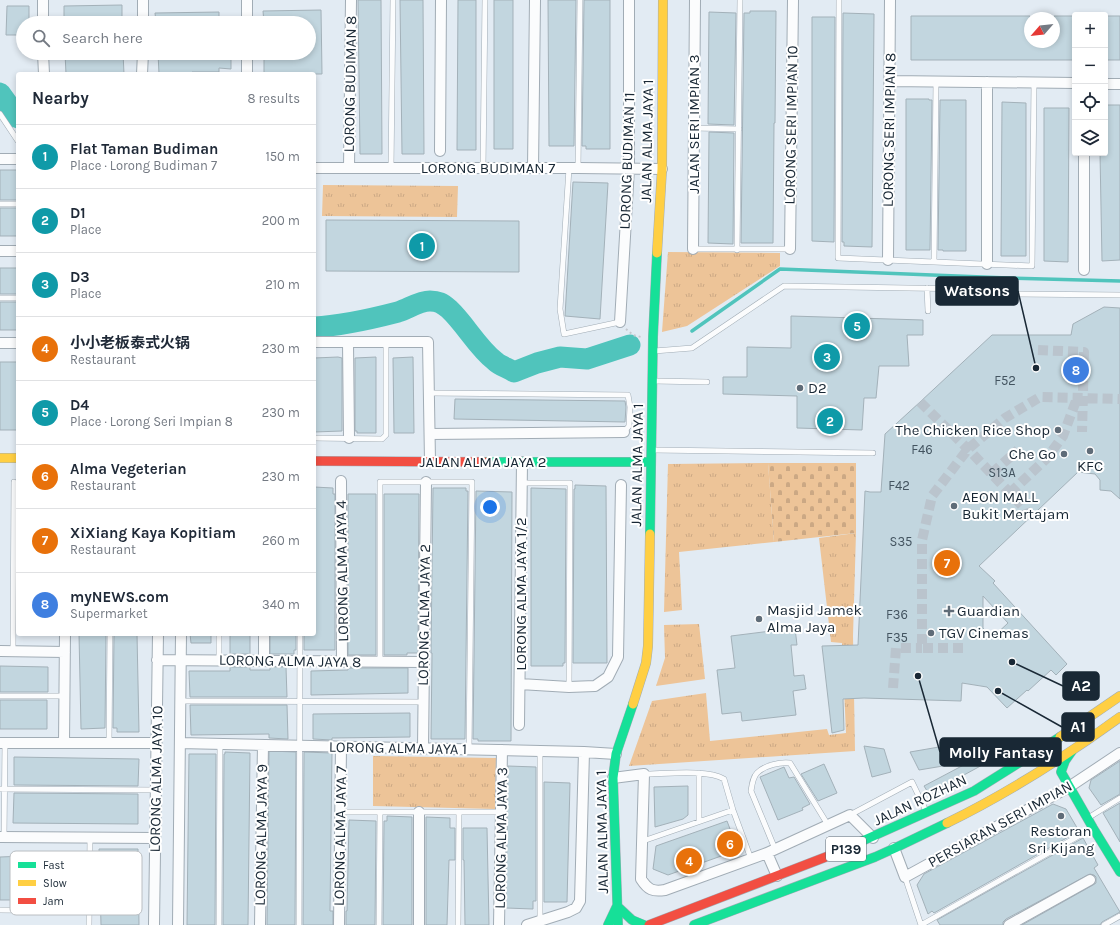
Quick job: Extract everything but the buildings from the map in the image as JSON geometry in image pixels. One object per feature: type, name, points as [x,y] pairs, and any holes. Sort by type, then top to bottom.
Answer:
[{"type":"street","points":[[43,0],[43,16]]},
{"type":"street","points":[[143,0],[143,16]]},
{"type":"street","points":[[247,0],[247,16]]},
{"type":"street","name":"LORONG BUDIMAN 8","points":[[349,168],[351,0]]},
{"type":"street","points":[[440,0],[440,152]]},
{"type":"street","points":[[533,168],[535,0]]},
{"type":"street","name":"LORONG BUDIMAN 11","points":[[620,322],[629,168],[629,0]]},
{"type":"street","name":"JALAN ALMA JAYA 1","points":[[618,925],[613,778],[616,754],[637,695],[646,663],[648,646],[653,337],[662,169],[663,0]]},
{"type":"street","name":"JALAN SERI IMPIAN 3","points":[[693,249],[695,0]]},
{"type":"street","name":"LORONG SERI IMPIAN 10","points":[[790,249],[793,0]]},
{"type":"street","name":"LORONG SERI IMPIAN 8","points":[[888,260],[890,0]]},
{"type":"street","points":[[44,60],[44,72]]},
{"type":"street","points":[[142,72],[143,60]]},
{"type":"street","points":[[247,60],[247,72]]},
{"type":"street","points":[[890,81],[1072,83]]},
{"type":"street","points":[[986,264],[987,82]]},
{"type":"street","points":[[1108,84],[1120,84]]},
{"type":"street","points":[[1084,156],[1084,270]]},
{"type":"street","points":[[0,159],[16,159]]},
{"type":"street","name":"LORONG BUDIMAN 7","points":[[316,168],[662,169]]},
{"type":"street","points":[[0,251],[16,251]]},
{"type":"street","points":[[316,342],[428,342],[430,461]]},
{"type":"street","points":[[348,342],[349,438]]},
{"type":"street","points":[[0,343],[16,343]]},
{"type":"street","name":"JALAN ALMA JAYA 2","points":[[430,434],[624,432]]},
{"type":"street","points":[[0,458],[16,458]]},
{"type":"street","name":"JALAN ALMA JAYA 2","points":[[316,461],[651,462]]},
{"type":"street","name":"LORONG ALMA JAYA 1/2","points":[[519,725],[522,462]]},
{"type":"street","name":"LORONG ALMA JAYA 4","points":[[341,481],[342,662]]},
{"type":"street","name":"LORONG ALMA JAYA 2","points":[[423,748],[426,482]]},
{"type":"street","points":[[520,684],[569,687],[595,686],[608,677],[618,657],[620,485]]},
{"type":"street","points":[[64,743],[65,636]]},
{"type":"street","name":"LORONG ALMA JAYA 10","points":[[154,925],[158,636]]},
{"type":"street","name":"LORONG ALMA JAYA 10","points":[[178,925],[181,636]]},
{"type":"street","points":[[264,636],[264,661]]},
{"type":"street","points":[[0,651],[65,652]]},
{"type":"street","name":"LORONG ALMA JAYA 8","points":[[157,660],[424,662]]},
{"type":"street","name":"JALAN ROZHAN","points":[[649,925],[825,858],[927,814],[974,791],[1054,741],[1120,696]]},
{"type":"street","name":"JALAN ROZHAN","points":[[694,925],[894,848],[954,820],[1072,751],[1120,717]]},
{"type":"street","points":[[2,743],[156,743]]},
{"type":"street","name":"LORONG ALMA JAYA 1","points":[[180,743],[616,754]]},
{"type":"street","name":"LORONG ALMA JAYA 9","points":[[260,925],[263,745]]},
{"type":"street","name":"LORONG ALMA JAYA 7","points":[[339,925],[341,747]]},
{"type":"street","name":"LORONG ALMA JAYA 3","points":[[499,925],[502,750]]},
{"type":"street","points":[[1072,751],[1062,764],[1061,772],[1092,828],[1117,860],[1120,872]]},
{"type":"street","points":[[527,925],[572,910],[576,908],[580,901],[584,752]]},
{"type":"street","name":"PERSIARAN SERI IMPIAN","points":[[905,877],[1069,787],[1120,753]]},
{"type":"street","points":[[1042,769],[1061,772]]},
{"type":"street","points":[[613,778],[644,774],[641,879],[646,887],[656,891],[666,890],[751,859],[850,815],[873,838]]},
{"type":"street","points":[[419,812],[419,925]]},
{"type":"street","points":[[2,838],[155,838]]},
{"type":"street","points":[[894,848],[905,877]]},
{"type":"street","points":[[771,851],[777,876]]},
{"type":"street","points":[[1009,925],[1090,880]]},
{"type":"street","points":[[608,925],[617,906],[629,919],[635,923],[644,925]]},
{"type":"lane","points":[[391,168],[393,0]]},
{"type":"lane","points":[[483,168],[485,0]]},
{"type":"lane","points":[[580,0],[574,168],[560,309],[564,334],[620,322]]},
{"type":"lane","points":[[737,250],[740,0]]},
{"type":"lane","points":[[839,0],[838,258],[1032,266],[1034,83]]},
{"type":"lane","points":[[934,262],[936,82]]},
{"type":"lane","points":[[0,114],[16,138]]},
{"type":"lane","points":[[694,128],[739,129]]},
{"type":"lane","points":[[0,204],[16,204]]},
{"type":"lane","points":[[693,249],[790,249]]},
{"type":"lane","points":[[653,351],[692,348],[784,286],[970,289],[1002,294],[1120,295]]},
{"type":"lane","points":[[927,288],[928,311]]},
{"type":"lane","points":[[0,298],[16,298]]},
{"type":"lane","points":[[316,438],[382,439],[386,435],[386,342]]},
{"type":"lane","points":[[653,380],[707,382]]},
{"type":"lane","points":[[429,393],[628,395],[630,407],[629,426],[624,432]]},
{"type":"lane","points":[[652,450],[873,453]]},
{"type":"lane","points":[[13,652],[14,482]]},
{"type":"lane","points":[[380,662],[380,482],[472,482],[468,750]]},
{"type":"lane","points":[[522,482],[570,483],[569,687]]},
{"type":"lane","points":[[109,743],[110,636]]},
{"type":"lane","points":[[219,636],[219,660]]},
{"type":"lane","points":[[299,925],[300,636]]},
{"type":"lane","points":[[0,696],[64,696]]},
{"type":"lane","points":[[181,701],[423,702]]},
{"type":"lane","points":[[2,743],[2,838]]},
{"type":"lane","points":[[219,925],[220,744]]},
{"type":"lane","points":[[540,751],[540,921]]},
{"type":"lane","points":[[966,756],[992,754],[1004,758],[1013,766]]},
{"type":"lane","points":[[771,851],[751,791],[757,772],[768,766],[779,762],[790,763],[828,825]]},
{"type":"lane","points":[[699,773],[699,821]]},
{"type":"lane","points":[[644,774],[699,773],[724,779],[733,810],[751,859]]},
{"type":"lane","points":[[850,815],[912,782],[927,814]]},
{"type":"lane","points":[[2,789],[156,790]]},
{"type":"lane","points":[[1087,819],[1120,798]]},
{"type":"lane","points":[[643,840],[733,810]]},
{"type":"lane","points":[[341,812],[501,812]]},
{"type":"lane","points":[[379,925],[380,812]]},
{"type":"lane","points":[[458,925],[459,812]]},
{"type":"lane","points":[[905,877],[921,925],[1092,828]]},
{"type":"lane","points":[[90,838],[90,851]]},
{"type":"lane","points":[[0,910],[10,910]]},
{"type":"lane","points":[[1104,925],[1120,916]]},
{"type":"path","points":[[620,322],[633,335],[639,337],[653,337]]},
{"type":"green space","points":[[323,185],[458,186],[457,217],[322,216]]},
{"type":"green space","points":[[668,252],[780,253],[780,266],[687,326],[662,332]]},
{"type":"green space","points":[[768,463],[774,542],[679,552],[682,610],[664,612],[668,464]]},
{"type":"green space","points":[[768,463],[856,463],[856,533],[774,542]]},
{"type":"green space","points":[[856,533],[853,636],[855,751],[629,766],[652,701],[706,693],[710,741],[827,729],[829,735],[846,733],[842,643],[831,642],[819,538]]},
{"type":"green space","points":[[699,624],[705,679],[656,686],[665,658],[664,625]]},
{"type":"green space","points":[[373,756],[496,758],[495,809],[373,806]]},
{"type":"waterway","points":[[0,93],[16,115]]},
{"type":"waterway","points":[[692,331],[780,269],[1120,281]]},
{"type":"waterway","points":[[316,327],[367,320],[398,312],[422,302],[435,301],[449,309],[477,343],[499,364],[514,372],[537,363],[560,357],[587,359],[630,345]]},
{"type":"tunnel","points":[[1038,350],[1084,352],[1082,432]]},
{"type":"tunnel","points":[[963,648],[922,648],[922,540],[932,496],[968,449],[1005,418],[1040,397],[1120,399]]},
{"type":"tunnel","points":[[1010,493],[1047,458],[1063,436],[1077,398]]},
{"type":"tunnel","points":[[920,402],[968,449],[1025,509],[1029,519]]},
{"type":"tunnel","points":[[992,473],[1018,450]]},
{"type":"tunnel","points":[[893,688],[896,648],[922,648]]},
{"type":"traffic: fast","points":[[650,534],[653,337],[657,253]]},
{"type":"traffic: fast","points":[[485,462],[651,462]]},
{"type":"traffic: fast","points":[[618,925],[613,778],[616,754],[633,704]]},
{"type":"traffic: fast","points":[[831,855],[974,791],[1060,737]]},
{"type":"traffic: fast","points":[[1072,751],[1065,761],[1061,772],[1120,872]]},
{"type":"traffic: fast","points":[[694,925],[875,857],[947,823]]},
{"type":"traffic: fast","points":[[608,925],[617,906],[632,920],[644,925]]},
{"type":"traffic: slow","points":[[657,253],[662,169],[663,0]]},
{"type":"traffic: slow","points":[[0,458],[16,458]]},
{"type":"traffic: slow","points":[[633,704],[646,663],[648,646],[650,534]]},
{"type":"traffic: slow","points":[[1060,737],[1120,696]]},
{"type":"traffic: slow","points":[[947,823],[1036,774],[1120,717]]},
{"type":"traffic: jam","points":[[316,461],[485,462]]},
{"type":"traffic: jam","points":[[649,925],[831,855]]},
{"type":"place","name":"Flat Taman Budiman","points":[[422,246]]},
{"type":"place","name":"D4","points":[[857,326]]},
{"type":"place","name":"D3","points":[[827,357]]},
{"type":"place","name":"Watsons","points":[[1036,368]]},
{"type":"place","name":"myNEWS.com","points":[[1076,370]]},
{"type":"place","name":"D2","points":[[800,388]]},
{"type":"place","name":"D1","points":[[830,421]]},
{"type":"place","name":"The Chicken Rice Shop","points":[[1058,430]]},
{"type":"place","name":"KFC","points":[[1090,451]]},
{"type":"place","name":"Che Go","points":[[1064,454]]},
{"type":"place","name":"AEON MALL Bukit Mertajam","points":[[954,506]]},
{"type":"place","name":"XiXiang Kaya Kopitiam","points":[[947,563]]},
{"type":"place","name":"Guardian","points":[[949,611]]},
{"type":"place","name":"Masjid Jamek Alma Jaya","points":[[759,619]]},
{"type":"place","name":"TGV Cinemas","points":[[931,633]]},
{"type":"place","name":"A2","points":[[1012,662]]},
{"type":"place","name":"Molly Fantasy","points":[[918,676]]},
{"type":"place","name":"A1","points":[[998,691]]},
{"type":"place","name":"Restoran Sri Kijang","points":[[1061,816]]},
{"type":"place","name":"Alma Vegeterian","points":[[730,844]]},
{"type":"place","name":"小小老板泰式火锅","points":[[689,861]]}]
